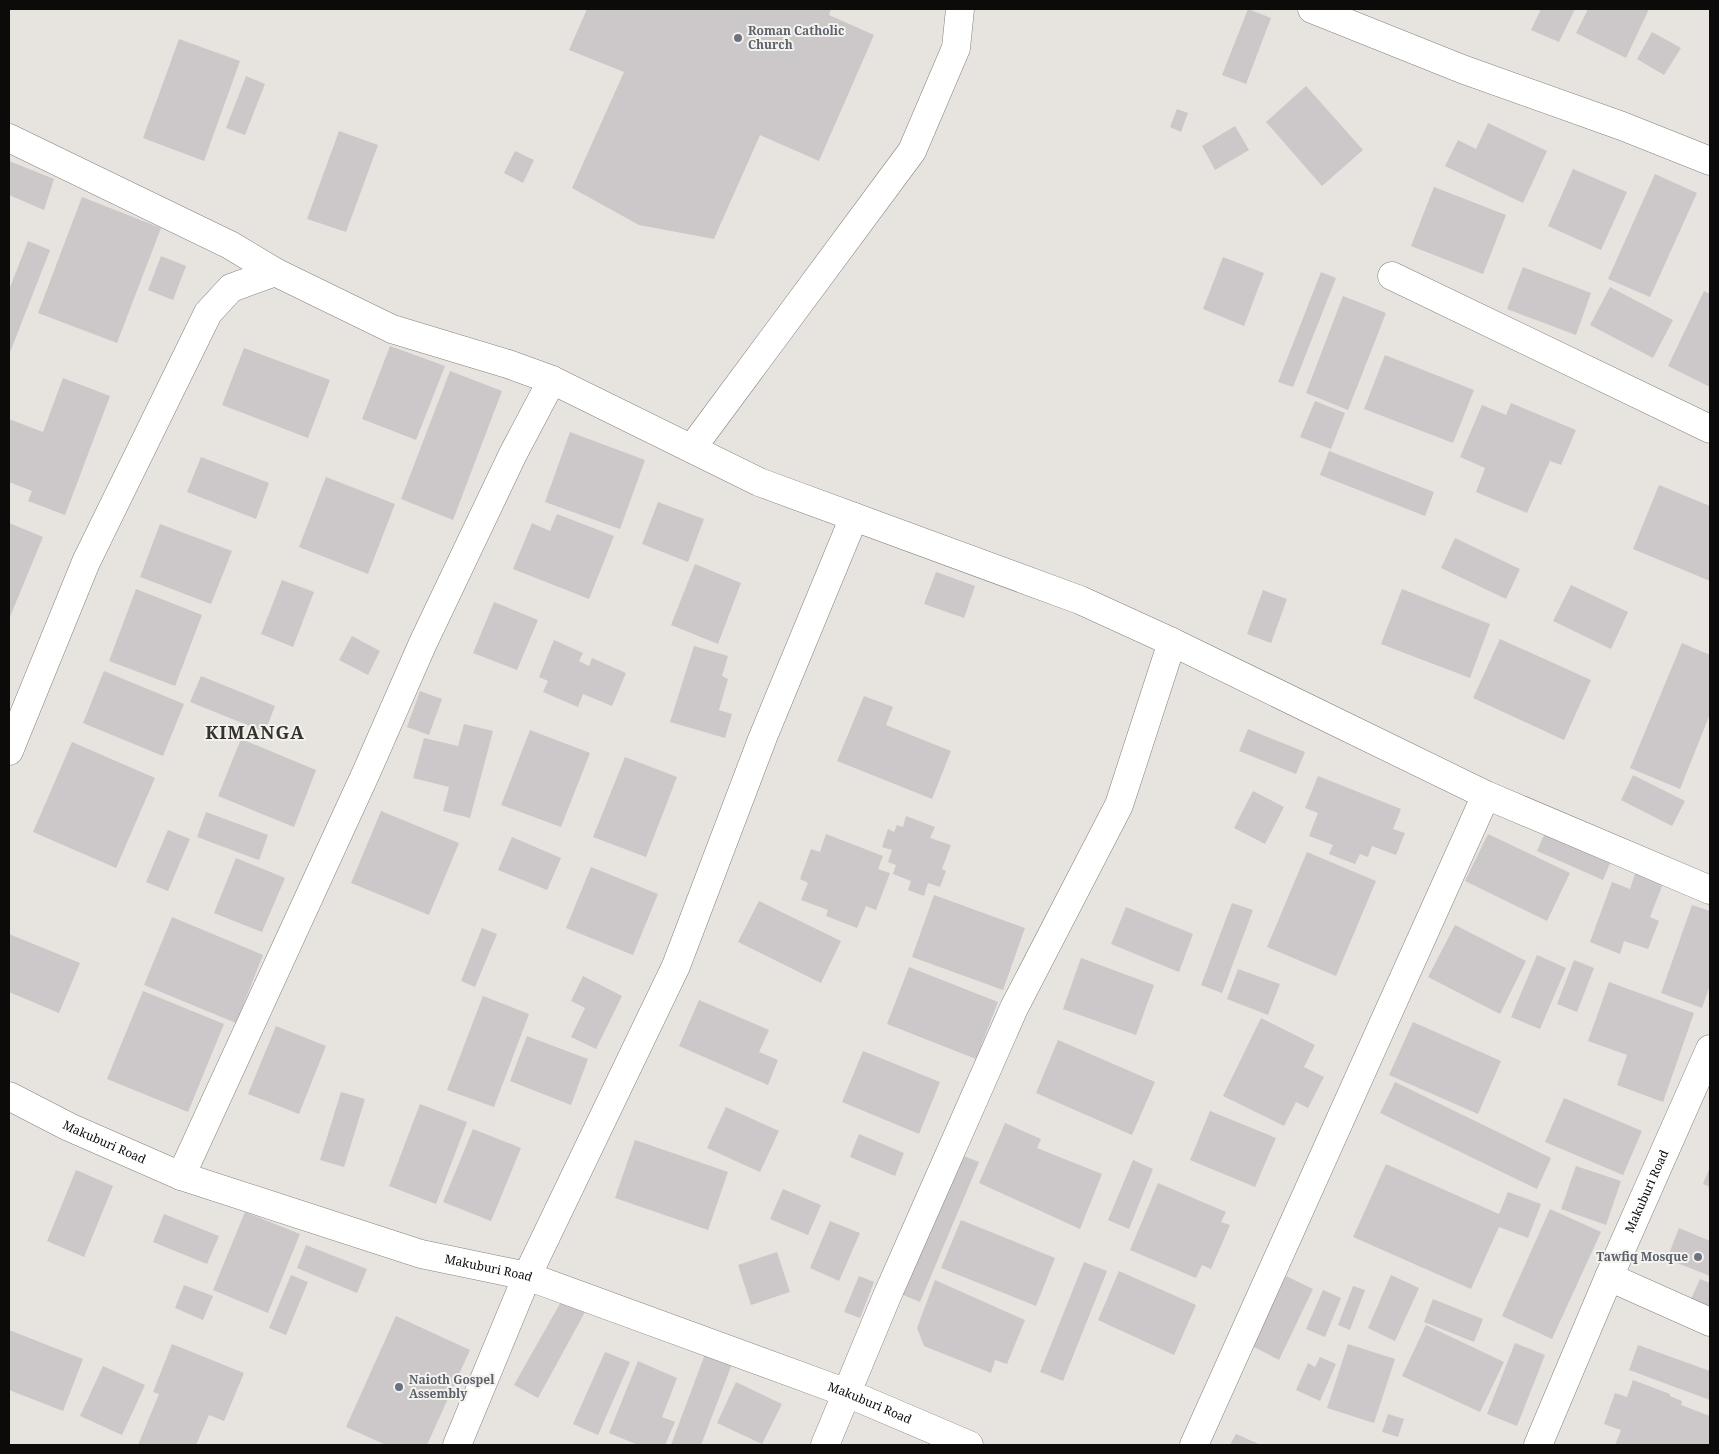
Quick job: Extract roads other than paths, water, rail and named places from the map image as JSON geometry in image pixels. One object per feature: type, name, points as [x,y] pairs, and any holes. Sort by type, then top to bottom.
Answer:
[{"type":"street","points":[[692,448],[912,151],[956,48],[960,9]]},
{"type":"street","points":[[1312,9],[1462,69],[1622,126],[1710,161]]},
{"type":"street","points":[[9,138],[230,245],[275,272],[392,329],[508,364],[552,380],[759,482],[1080,600],[1172,642],[1486,795],[1710,890]]},
{"type":"street","points":[[9,752],[86,562],[208,313],[231,288],[275,272]]},
{"type":"street","points":[[1392,276],[1710,428]]},
{"type":"street","points":[[181,1176],[362,782],[423,642],[513,454],[552,380]]},
{"type":"street","points":[[457,1445],[527,1276],[676,966],[763,737],[854,517]]},
{"type":"street","points":[[825,1445],[1014,1008],[1119,805],[1172,642]]},
{"type":"street","points":[[1194,1445],[1486,795]]},
{"type":"street","name":"Makuburi Road","points":[[1538,1445],[1710,1049]]},
{"type":"street","name":"Makuburi Road","points":[[9,1096],[69,1127],[181,1176],[421,1254],[527,1276],[847,1393],[968,1445]]},
{"type":"street","points":[[1609,1278],[1710,1322]]},
{"type":"place","name":"Roman Catholic Church","points":[[738,38]]},
{"type":"place","name":"Tawfiq Mosque","points":[[1698,1257]]},
{"type":"place","name":"Naioth Gospel Assembly","points":[[399,1387]]},
{"type":"district","name":"KIMANGA","points":[[255,733]]}]
